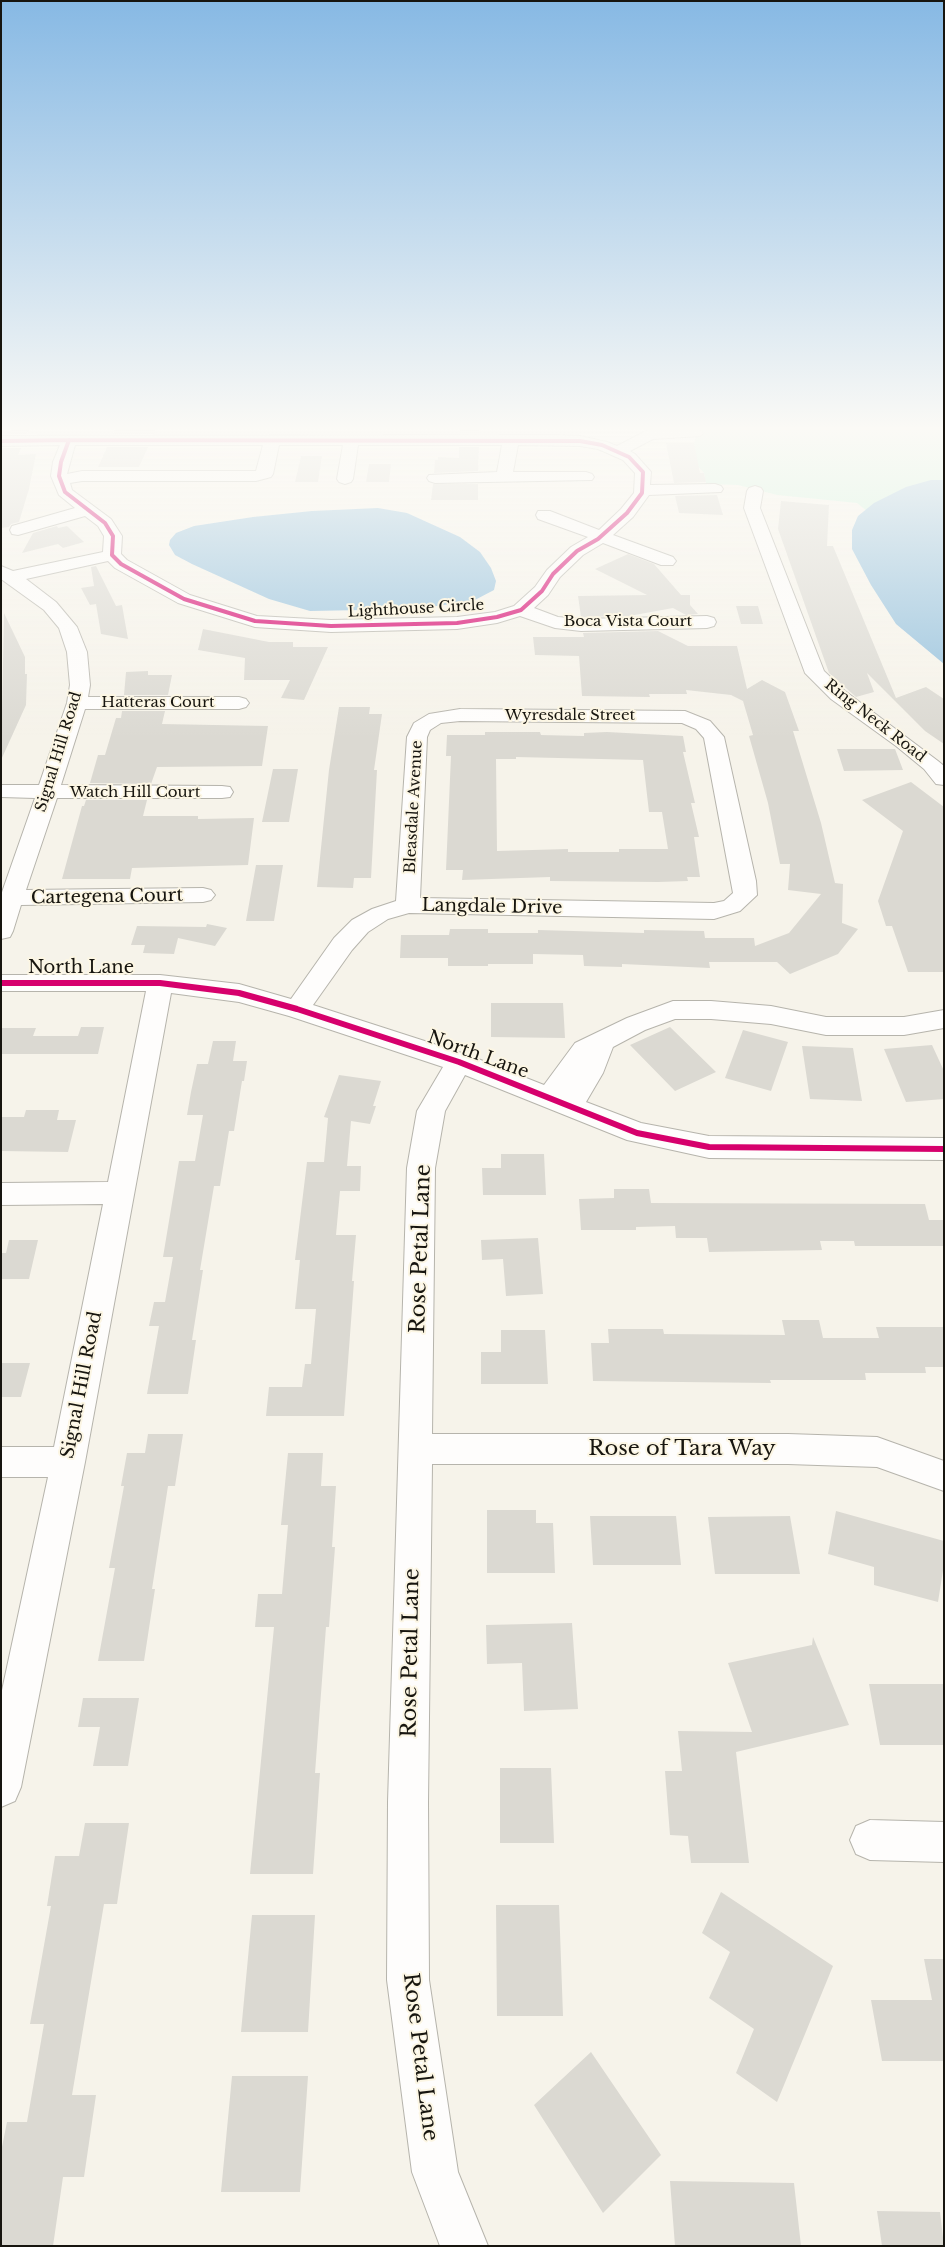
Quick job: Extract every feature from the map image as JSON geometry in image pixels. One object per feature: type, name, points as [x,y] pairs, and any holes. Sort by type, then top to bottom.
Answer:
[{"type":"street","points":[[13,578],[116,559],[112,536],[108,530]]},
{"type":"street","points":[[580,530],[666,560]]},
{"type":"street","name":"Lighthouse Circle","points":[[116,559],[184,599],[255,621],[331,626],[457,623],[497,617],[521,610],[542,591],[553,574],[577,551],[600,538],[609,530]]},
{"type":"street","name":"Ring Neck Road","points":[[760,530],[815,673],[838,695],[930,764],[944,779]]},
{"type":"street","name":"Signal Hill Road","points":[[1,931],[77,703],[80,667],[73,639],[60,616],[13,578]]},
{"type":"street","name":"Boca Vista Court","points":[[521,610],[555,622],[581,625],[707,622]]},
{"type":"street","name":"Hatteras Court","points":[[77,703],[239,703]]},
{"type":"street","name":"Wyresdale Street","points":[[436,718],[460,715],[667,716],[685,717],[704,725],[714,737],[744,881],[745,895],[732,906]]},
{"type":"street","name":"Bleasdale Avenue","points":[[408,905],[416,737],[421,728],[436,718]]},
{"type":"street","name":"Watch Hill Court","points":[[1,791],[48,793],[222,792]]},
{"type":"street","name":"Cartegena Court","points":[[12,898],[202,895]]},
{"type":"street","name":"Langdale Drive","points":[[297,1008],[343,944],[360,926],[380,914],[408,905],[714,910],[732,906]]},
{"type":"street","name":"North Lane","points":[[1,983],[160,983],[239,993],[297,1008],[459,1062],[637,1133],[709,1147],[944,1149]]},
{"type":"street","name":"Signal Hill Road","points":[[1,1787],[68,1462],[160,983]]},
{"type":"street","points":[[560,1102],[590,1073],[602,1040],[673,1010],[711,1010],[772,1015],[826,1026],[904,1026],[944,1019]]},
{"type":"street","name":"Rose Petal Lane","points":[[459,1062],[431,1112],[421,1168],[409,1792],[408,1980],[435,2172],[464,2246]]},
{"type":"street","points":[[1,1194],[120,1193]]},
{"type":"street","name":"Rose of Tara Way","points":[[416,1449],[788,1449],[877,1452],[944,1476]]},
{"type":"street","points":[[1,1462],[68,1462]]},
{"type":"street","points":[[870,1840],[944,1842]]},
{"type":"water","points":[[184,530],[444,530],[460,537],[480,552],[491,568],[496,581],[494,590],[473,601],[415,609],[310,611],[269,599],[175,555],[169,545],[170,540],[176,533]]},
{"type":"water","points":[[852,530],[944,530],[944,664],[896,624],[871,585],[852,549]]},
{"type":"building","points":[[44,530],[71,530],[84,542],[63,548],[58,544],[22,553],[33,533]]},
{"type":"building","points":[[778,530],[828,530],[827,546],[833,546],[896,698],[926,687],[944,699],[944,744],[925,731],[867,673],[874,692],[856,697],[829,673]]},
{"type":"building","points":[[628,554],[654,564],[681,595],[690,595],[690,605],[698,614],[686,615],[673,608],[629,616],[581,617],[578,596],[647,595],[595,569]]},
{"type":"building","points":[[96,566],[116,606],[122,605],[128,639],[101,634],[96,604],[90,605],[81,588],[94,586],[91,567]]},
{"type":"building","points":[[736,606],[758,606],[763,624],[741,624]]},
{"type":"building","points":[[4,613],[25,657],[25,674],[27,674],[26,705],[1,760]]},
{"type":"building","points":[[203,629],[269,642],[293,642],[293,647],[328,647],[304,700],[281,698],[290,680],[244,680],[245,658],[198,650]]},
{"type":"building","points":[[658,631],[688,646],[737,646],[747,689],[762,680],[785,692],[799,731],[793,731],[821,823],[835,883],[843,884],[842,923],[858,929],[838,954],[790,974],[777,962],[709,962],[710,968],[622,964],[622,967],[584,966],[583,955],[533,954],[533,964],[448,966],[448,958],[400,958],[401,935],[449,935],[450,929],[488,929],[488,933],[538,933],[538,930],[644,933],[644,930],[704,931],[705,938],[754,938],[755,946],[789,933],[821,894],[788,890],[790,864],[780,864],[768,803],[749,736],[753,735],[743,701],[731,695],[686,690],[687,694],[649,694],[650,697],[582,696],[579,656],[535,655],[533,637],[584,637],[583,633]]},
{"type":"building","points":[[148,671],[148,675],[172,675],[168,695],[124,695],[126,672]]},
{"type":"building","points":[[339,707],[370,707],[369,714],[382,714],[374,770],[377,770],[371,878],[354,878],[353,888],[317,887],[329,770]]},
{"type":"building","points":[[122,711],[165,711],[162,724],[268,726],[262,766],[157,767],[151,784],[90,783],[98,755],[105,755],[116,718],[121,718]]},
{"type":"building","points":[[485,732],[540,732],[541,735],[584,736],[584,733],[607,732],[683,736],[686,752],[683,752],[695,803],[691,803],[699,837],[694,837],[700,877],[687,877],[688,881],[658,882],[550,881],[550,877],[462,880],[463,870],[446,870],[451,756],[446,756],[447,735],[485,735]],"holes":[[[516,757],[643,760],[649,812],[662,812],[668,849],[619,849],[619,852],[568,852],[568,849],[497,851],[496,759],[516,759]]]},
{"type":"building","points":[[837,749],[895,749],[903,770],[844,771]]},
{"type":"building","points":[[273,769],[298,769],[289,822],[262,822]]},
{"type":"building","points":[[911,782],[944,807],[944,972],[908,972],[892,926],[886,926],[878,901],[903,831],[862,800]]},
{"type":"building","points":[[86,800],[147,800],[143,816],[198,816],[198,819],[254,818],[248,865],[132,868],[130,879],[62,879],[82,806],[84,806]]},
{"type":"building","points":[[256,865],[283,865],[274,921],[246,921]]},
{"type":"building","points":[[207,924],[227,928],[215,946],[178,938],[174,954],[143,953],[145,945],[131,945],[137,926],[206,927]]},
{"type":"building","points":[[491,1003],[563,1003],[565,1038],[491,1037]]},
{"type":"building","points":[[81,1027],[104,1027],[98,1054],[1,1054],[1,1028],[36,1028],[33,1036],[78,1036]]},
{"type":"building","points":[[670,1027],[716,1072],[675,1091],[630,1045]]},
{"type":"building","points":[[743,1030],[788,1042],[771,1091],[725,1078]]},
{"type":"building","points":[[213,1041],[236,1041],[233,1061],[247,1061],[234,1131],[229,1131],[220,1186],[214,1186],[200,1270],[203,1270],[192,1340],[196,1340],[188,1394],[147,1394],[159,1326],[149,1326],[154,1302],[165,1302],[173,1257],[163,1257],[179,1161],[195,1161],[203,1115],[187,1115],[191,1092],[197,1064],[208,1064]]},
{"type":"building","points":[[932,1045],[944,1071],[944,1099],[906,1102],[884,1049]]},
{"type":"building","points":[[802,1046],[853,1048],[862,1101],[810,1099]]},
{"type":"building","points":[[339,1075],[381,1081],[373,1106],[376,1106],[370,1124],[351,1121],[347,1166],[361,1166],[360,1191],[340,1191],[336,1235],[356,1235],[344,1416],[266,1416],[269,1387],[302,1387],[305,1364],[311,1364],[316,1309],[295,1309],[300,1260],[295,1260],[307,1162],[324,1162],[328,1118],[324,1117]]},
{"type":"building","points":[[26,1110],[59,1110],[57,1120],[76,1120],[68,1152],[1,1151],[1,1117],[24,1117]]},
{"type":"building","points":[[501,1154],[544,1154],[546,1195],[483,1195],[482,1168],[501,1168]]},
{"type":"building","points":[[614,1189],[649,1189],[651,1203],[925,1204],[929,1220],[944,1220],[944,1246],[855,1246],[854,1241],[820,1241],[822,1250],[709,1252],[707,1238],[676,1238],[675,1226],[636,1227],[636,1230],[581,1230],[579,1199],[614,1198]]},
{"type":"building","points":[[538,1238],[543,1294],[506,1296],[503,1259],[482,1260],[481,1240]]},
{"type":"building","points":[[9,1240],[38,1240],[29,1279],[1,1279],[1,1253],[6,1253]]},
{"type":"building","points":[[782,1320],[819,1320],[823,1338],[879,1338],[876,1327],[944,1327],[944,1367],[925,1367],[926,1373],[865,1373],[866,1380],[770,1380],[771,1383],[593,1381],[591,1343],[609,1343],[608,1329],[663,1329],[664,1334],[785,1335]]},
{"type":"building","points":[[501,1330],[545,1330],[548,1384],[481,1384],[481,1352],[501,1352]]},
{"type":"building","points":[[1,1363],[30,1363],[21,1397],[1,1397]]},
{"type":"building","points":[[148,1434],[183,1434],[175,1486],[168,1486],[152,1589],[155,1589],[144,1661],[98,1661],[115,1568],[109,1568],[124,1486],[121,1486],[127,1453],[145,1453]]},
{"type":"building","points":[[288,1453],[323,1453],[321,1486],[336,1486],[332,1547],[335,1547],[329,1627],[326,1627],[315,1773],[320,1773],[313,1874],[250,1874],[274,1627],[255,1627],[258,1594],[282,1594],[288,1525],[281,1525]]},
{"type":"building","points":[[487,1510],[536,1510],[536,1523],[553,1523],[555,1573],[487,1573]]},
{"type":"building","points":[[836,1511],[944,1541],[944,1564],[938,1602],[874,1585],[874,1567],[828,1554]]},
{"type":"building","points":[[590,1516],[676,1516],[681,1565],[593,1565]]},
{"type":"building","points":[[790,1516],[800,1574],[715,1574],[708,1517]]},
{"type":"building","points":[[572,1623],[578,1709],[524,1711],[522,1663],[487,1664],[486,1625]]},
{"type":"building","points":[[813,1637],[849,1725],[736,1752],[749,1863],[691,1863],[688,1836],[670,1835],[665,1771],[682,1771],[678,1731],[752,1732],[728,1663],[812,1645]]},
{"type":"building","points":[[869,1684],[944,1684],[944,1745],[880,1745]]},
{"type":"building","points":[[83,1698],[139,1698],[128,1766],[93,1766],[100,1727],[78,1727]]},
{"type":"building","points":[[500,1768],[551,1768],[554,1843],[500,1843]]},
{"type":"building","points":[[85,1823],[129,1823],[117,1904],[104,1904],[72,2095],[96,2095],[84,2177],[63,2177],[53,2246],[1,2246],[1,2152],[7,2122],[27,2122],[44,2024],[30,2024],[51,1906],[47,1906],[55,1856],[79,1856]]},
{"type":"building","points":[[721,1892],[833,1966],[777,2102],[736,2073],[754,2029],[709,1998],[730,1952],[702,1933]]},
{"type":"building","points":[[496,1905],[559,1905],[563,2016],[497,2016]]},
{"type":"building","points":[[252,1915],[315,1915],[308,2032],[241,2032]]},
{"type":"building","points":[[924,1959],[944,1959],[944,2061],[882,2061],[871,2000],[932,2000]]},
{"type":"building","points":[[591,2052],[661,2155],[603,2213],[534,2105]]},
{"type":"building","points":[[232,2076],[308,2076],[300,2192],[221,2192]]},
{"type":"building","points":[[670,2181],[794,2183],[801,2246],[675,2246]]},
{"type":"building","points":[[877,2211],[940,2212],[944,2246],[882,2246]]},
{"type":"cycle path","points":[[109,530],[113,536],[112,555],[121,564],[184,599],[255,621],[331,626],[457,623],[497,617],[521,610],[542,591],[553,574],[577,551],[598,539],[608,530]]},
{"type":"cycle path","points":[[1,983],[160,983],[239,993],[297,1009],[459,1062],[637,1133],[709,1147],[944,1149]]}]
